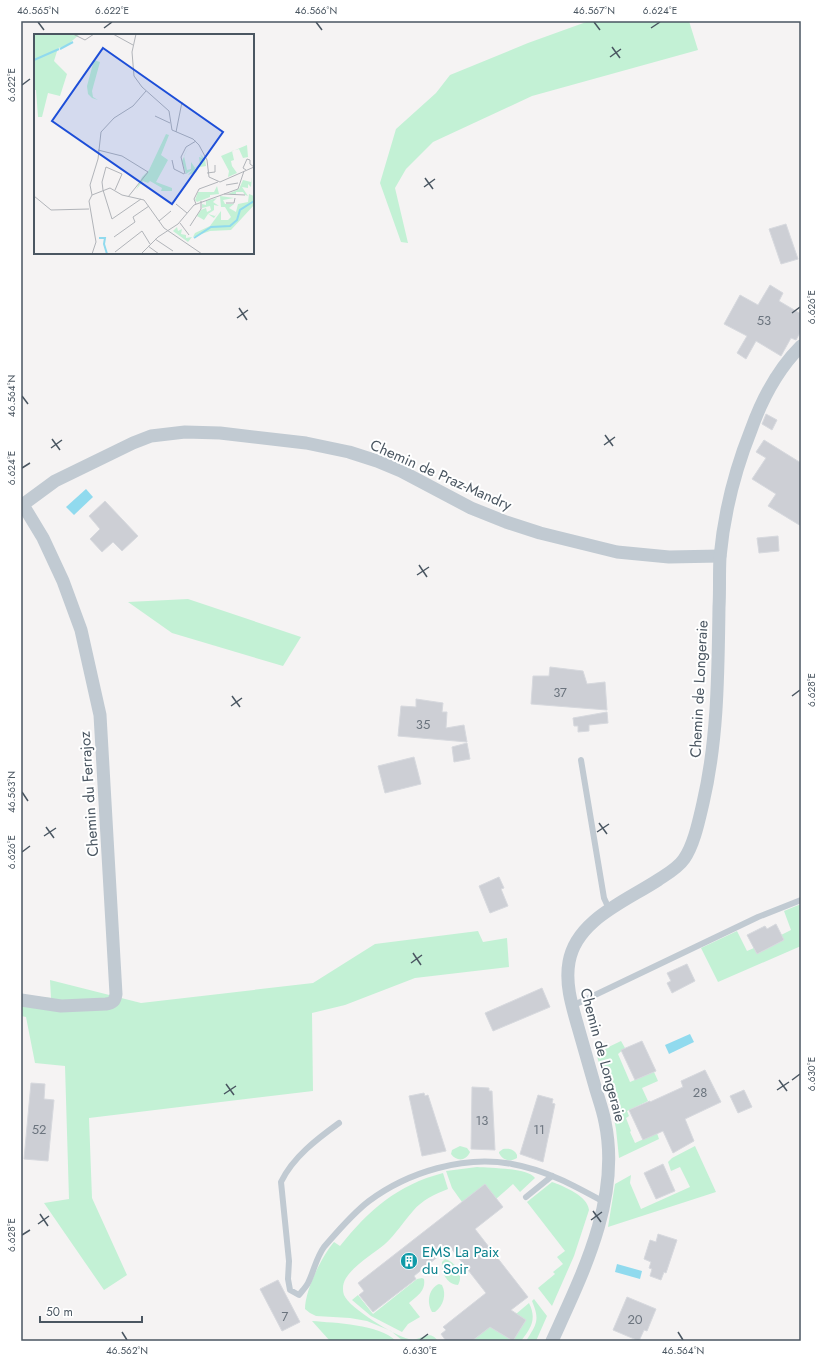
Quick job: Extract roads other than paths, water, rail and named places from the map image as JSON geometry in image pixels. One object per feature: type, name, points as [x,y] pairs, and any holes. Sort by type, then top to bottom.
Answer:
[{"type":"street","name":"Chemin de Longeraie","points":[[552,1341],[589,1256],[604,1202],[610,1165],[606,1122],[572,1006],[567,982],[569,961],[575,942],[589,925],[669,872],[684,859],[695,836],[704,801],[714,737],[718,675],[720,556],[729,502],[743,451],[758,410],[773,382],[792,355],[801,346]]},
{"type":"street","name":"Chemin de Praz-Mandry","points":[[22,506],[55,482],[120,449],[151,436],[185,432],[220,433],[306,443],[356,454],[401,471],[471,508],[506,522],[540,533],[617,552],[669,557],[720,556]]},
{"type":"street","name":"Chemin du Ferrajoz","points":[[21,1000],[61,1006],[106,1004],[112,1003],[115,1000],[116,994],[100,715],[81,630],[66,588],[43,538],[22,506]]},
{"type":"lane","points":[[581,760],[604,898],[610,911]]},
{"type":"lane","points":[[572,1006],[758,917],[801,900]]},
{"type":"lane","points":[[339,1123],[318,1138],[297,1159],[281,1182],[289,1261],[289,1284],[290,1290],[299,1295],[308,1283],[314,1264],[323,1249],[345,1223],[369,1201],[409,1177],[465,1162],[490,1161],[512,1164],[552,1176],[568,1182],[604,1202]]},
{"type":"lane","points":[[526,1197],[552,1176]]},
{"type":"water","points":[[86,489],[93,497],[74,515],[66,507]]},
{"type":"water","points":[[690,1034],[694,1042],[669,1054],[665,1045]]},
{"type":"water","points":[[617,1264],[642,1271],[640,1279],[615,1272]]},
{"type":"place","name":"EMS La Paix du Soir","points":[[409,1261]]}]
